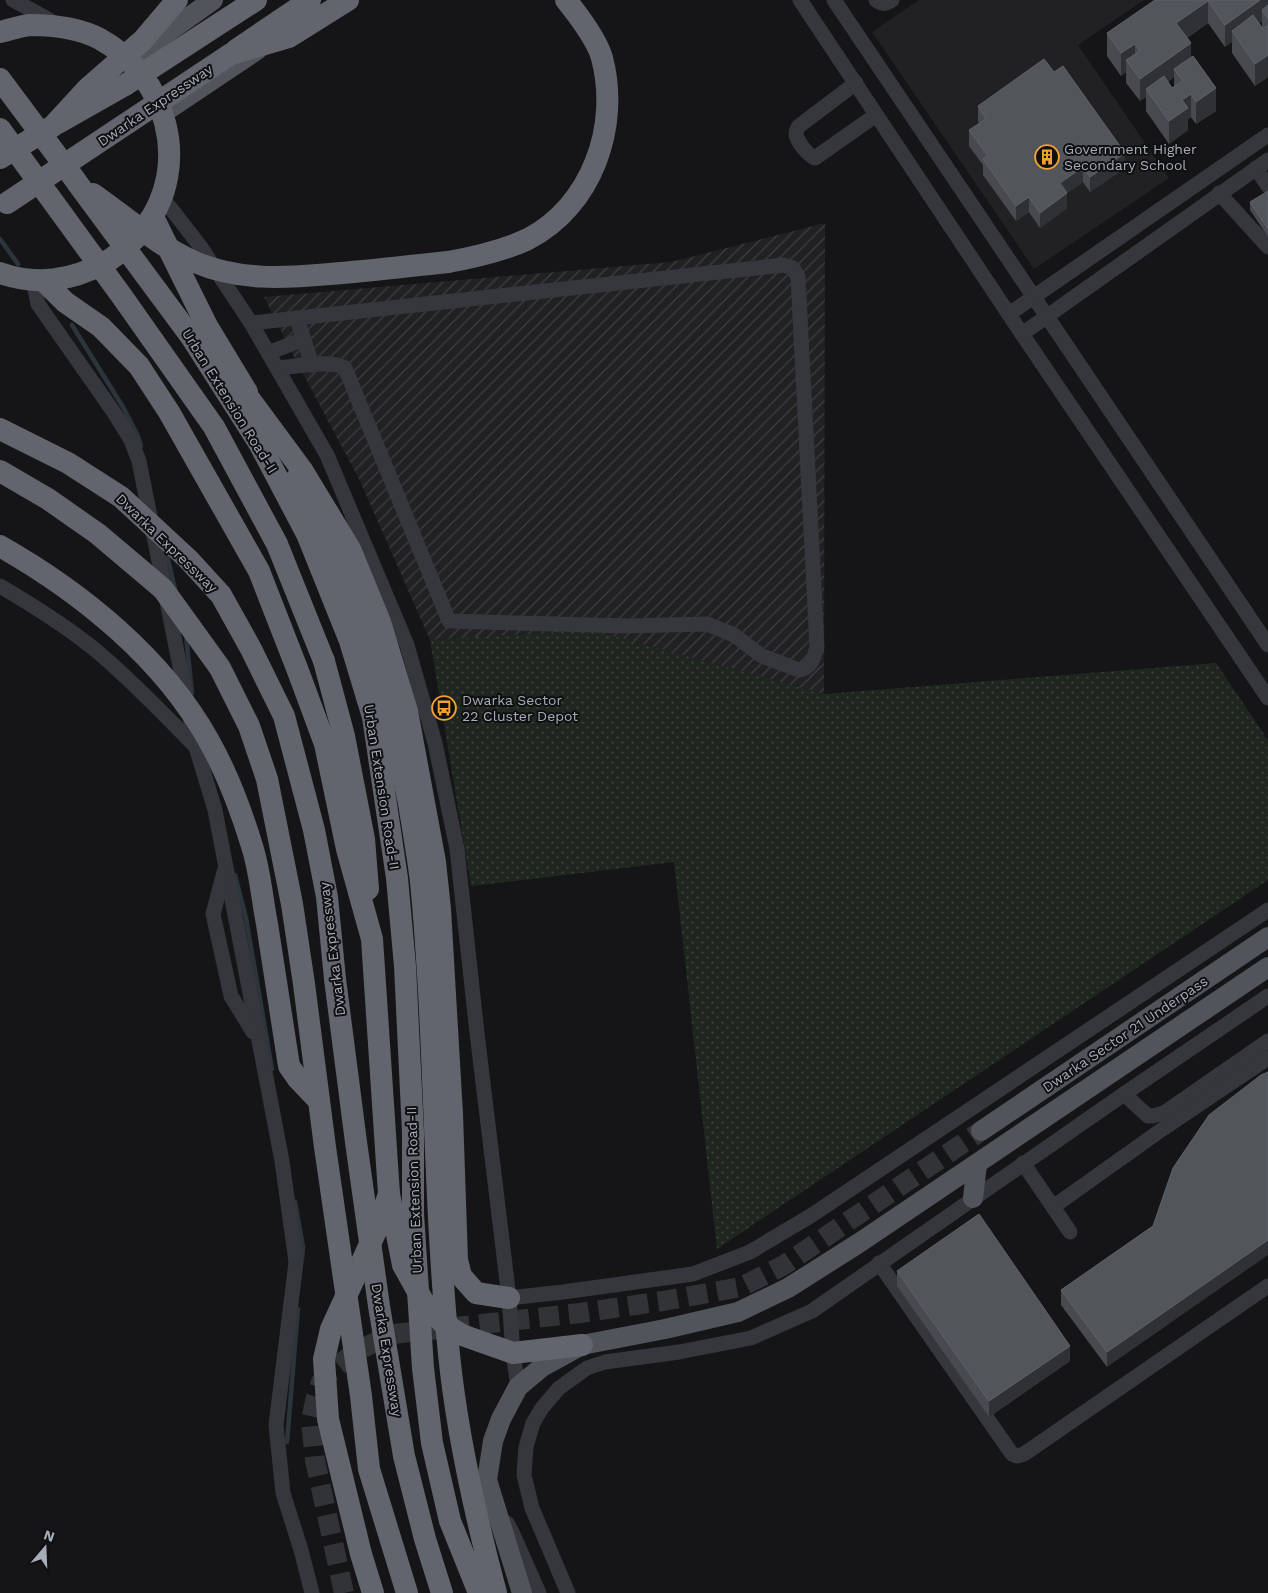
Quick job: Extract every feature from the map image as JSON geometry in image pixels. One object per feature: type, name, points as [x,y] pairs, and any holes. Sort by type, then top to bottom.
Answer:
[{"type":"highway","points":[[53,126],[88,88],[143,40],[177,0]]},
{"type":"highway","points":[[0,158],[124,85],[256,0]]},
{"type":"highway","name":"Dwarka Expressway","points":[[0,208],[310,0]]},
{"type":"highway","points":[[231,54],[288,37],[348,0]]},
{"type":"highway","points":[[78,184],[156,239],[194,261],[226,272],[258,277],[351,273],[448,262],[505,249],[530,238],[550,224],[570,206],[593,173],[605,137],[608,92],[602,57],[584,24],[566,0]]},
{"type":"highway","points":[[0,32],[28,25],[64,27],[99,39],[129,60],[149,84],[163,113],[169,141],[169,169],[162,197],[152,217],[132,244],[106,264],[75,276],[39,280],[13,278],[0,273]]},
{"type":"highway","name":"Urban Extension Road-II","points":[[0,79],[192,338],[259,443],[307,534],[350,640],[373,717],[398,878],[406,966],[413,1133],[413,1276],[432,1444],[450,1521],[479,1593]]},
{"type":"highway","name":"Urban Extension Road-II","points":[[0,129],[214,427],[277,544],[324,661],[344,736],[364,839],[372,939]]},
{"type":"highway","points":[[152,217],[207,326],[296,474],[361,620],[384,690],[409,803],[420,880],[428,965],[434,1123],[450,1268],[461,1276],[476,1293],[509,1298]]},
{"type":"highway","points":[[39,280],[65,302],[100,327],[139,366],[197,459],[259,571],[325,744],[346,849],[372,939],[389,1194],[403,1265],[413,1276],[423,1302],[444,1324],[462,1335],[513,1353],[582,1345]]},
{"type":"highway","points":[[192,338],[218,357],[302,470],[350,549],[380,622],[407,711],[434,862],[440,909],[452,1114],[449,1354],[460,1442],[475,1513],[496,1593]]},
{"type":"highway","name":"Dwarka Expressway","points":[[0,429],[68,464],[121,497],[188,559],[221,595],[251,649],[284,716],[314,830],[327,897],[379,1306],[404,1456],[425,1539],[442,1593]]},
{"type":"highway","points":[[0,471],[48,498],[98,534],[163,589],[224,676],[249,726],[267,778],[292,904],[318,1101],[362,1396],[369,1469],[407,1593]]},
{"type":"highway","points":[[0,546],[62,585],[105,618],[142,654],[174,691],[209,740],[231,788],[252,847],[289,1066],[318,1101]]},
{"type":"highway","points":[[373,1593],[361,1554],[328,1419],[324,1359],[330,1329],[376,1231],[389,1194]]},
{"type":"highway","points":[[413,1276],[428,1279],[450,1268]]},
{"type":"main road","points":[[129,60],[213,0]]},
{"type":"main road","points":[[163,113],[332,0]]},
{"type":"main road","name":"Dwarka Sector 21 Underpass","points":[[981,1130],[1268,938]]},
{"type":"main road","points":[[522,1593],[487,1480],[493,1441],[501,1419],[518,1387],[542,1367],[582,1345],[665,1329],[738,1312],[788,1288],[860,1243],[1268,968]]},
{"type":"main road","points":[[973,1198],[977,1164]]},
{"type":"street","points":[[13,0],[34,13],[64,27]]},
{"type":"street","points":[[800,0],[1008,314],[1268,698]]},
{"type":"street","points":[[834,0],[1268,645]]},
{"type":"street","points":[[876,0],[881,4],[885,4],[892,0]]},
{"type":"street","points":[[856,83],[799,126],[796,137],[810,156],[815,158],[876,114]]},
{"type":"street","points":[[1008,314],[1268,135]]},
{"type":"street","points":[[1022,334],[1262,164],[1268,186]]},
{"type":"street","points":[[1219,194],[1268,247]]},
{"type":"street","points":[[162,197],[200,246],[251,323],[327,454],[407,645],[435,743],[457,849],[518,1387]]},
{"type":"street","points":[[251,323],[784,264],[793,268],[798,277],[817,647],[811,663],[807,667],[798,670],[762,656],[734,635],[707,624],[628,626],[449,621],[345,368],[337,364],[277,368]]},
{"type":"street","points":[[39,280],[38,304],[115,414],[131,440],[139,461],[196,747],[215,810],[282,1161],[296,1262],[276,1425],[283,1493],[312,1593]]},
{"type":"street","points":[[297,318],[312,366]]},
{"type":"street","points":[[268,353],[304,339]]},
{"type":"street","points":[[0,586],[45,613],[99,653],[155,704],[196,747]]},
{"type":"street","points":[[225,865],[213,914],[231,996],[258,1042]]},
{"type":"street","points":[[509,1298],[693,1274],[750,1252],[812,1214],[1268,910]]},
{"type":"street","points":[[568,1593],[532,1508],[524,1475],[526,1447],[533,1423],[542,1408],[559,1388],[587,1368],[605,1362],[679,1352],[751,1338],[812,1311],[878,1263],[1268,996]]},
{"type":"street","points":[[1124,1094],[1148,1116],[1164,1113],[1268,1041]]},
{"type":"street","points":[[1053,1207],[1164,1128],[1268,1058]]},
{"type":"street","points":[[1023,1164],[1070,1232]]},
{"type":"street","points":[[878,1263],[1012,1454],[1017,1456],[1024,1454],[1268,1286]]},
{"type":"street","points":[[497,1510],[512,1532],[539,1593]]},
{"type":"shaded area","points":[[919,0],[1144,0],[1078,45],[1169,178],[1034,269],[872,32]]},
{"type":"shaded area","points":[[825,223],[824,694],[592,630],[430,640],[360,481],[264,297],[671,262]]},
{"type":"shaded area","points":[[592,630],[824,694],[1216,663],[1268,740],[1268,880],[717,1249],[674,862],[471,886],[430,640]]},
{"type":"building","points":[[1155,0],[1260,0],[1225,25],[1208,1],[1176,23],[1191,43],[1140,79],[1126,60],[1140,51],[1135,44],[1121,53],[1107,33]]},
{"type":"building","points":[[1268,5],[1268,19],[1262,10]]},
{"type":"building","points":[[1253,15],[1263,29],[1268,25],[1268,55],[1255,64],[1232,31]]},
{"type":"building","points":[[1193,56],[1216,88],[1196,102],[1191,94],[1182,100],[1188,108],[1169,121],[1146,89],[1164,76],[1172,88],[1183,81],[1174,69]]},
{"type":"building","name":"Government Higher Secondary School","points":[[1044,59],[1054,72],[1063,66],[1125,153],[1090,177],[1083,167],[1060,183],[1067,193],[1040,213],[1029,197],[1016,206],[983,159],[988,156],[969,130],[986,119],[978,106]]},
{"type":"building","points":[[1268,191],[1268,229],[1250,202]]},
{"type":"building","points":[[1268,1072],[1268,1240],[1107,1352],[1061,1290],[1153,1226],[1173,1168],[1209,1115],[1261,1075]]},
{"type":"building","points":[[979,1214],[1070,1346],[989,1401],[897,1271]]},
{"type":"waterway","points":[[0,239],[18,264]]},
{"type":"waterway","points":[[72,325],[123,407],[141,446]]},
{"type":"waterway","points":[[166,551],[175,589]]},
{"type":"waterway","points":[[186,636],[192,693]]},
{"type":"waterway","points":[[235,875],[246,918],[272,1069]]},
{"type":"waterway","points":[[295,1202],[303,1247],[302,1259]]},
{"type":"waterway","points":[[287,1442],[298,1309]]},
{"type":"tunnel","points":[[344,1593],[315,1460],[311,1420],[321,1382],[350,1356],[393,1334],[580,1313],[741,1287],[784,1265],[981,1131]]},
{"type":"place","name":"Government Higher Secondary School","points":[[1047,157]]},
{"type":"place","name":"Dwarka Sector 22 Cluster Depot","points":[[444,708]]}]
